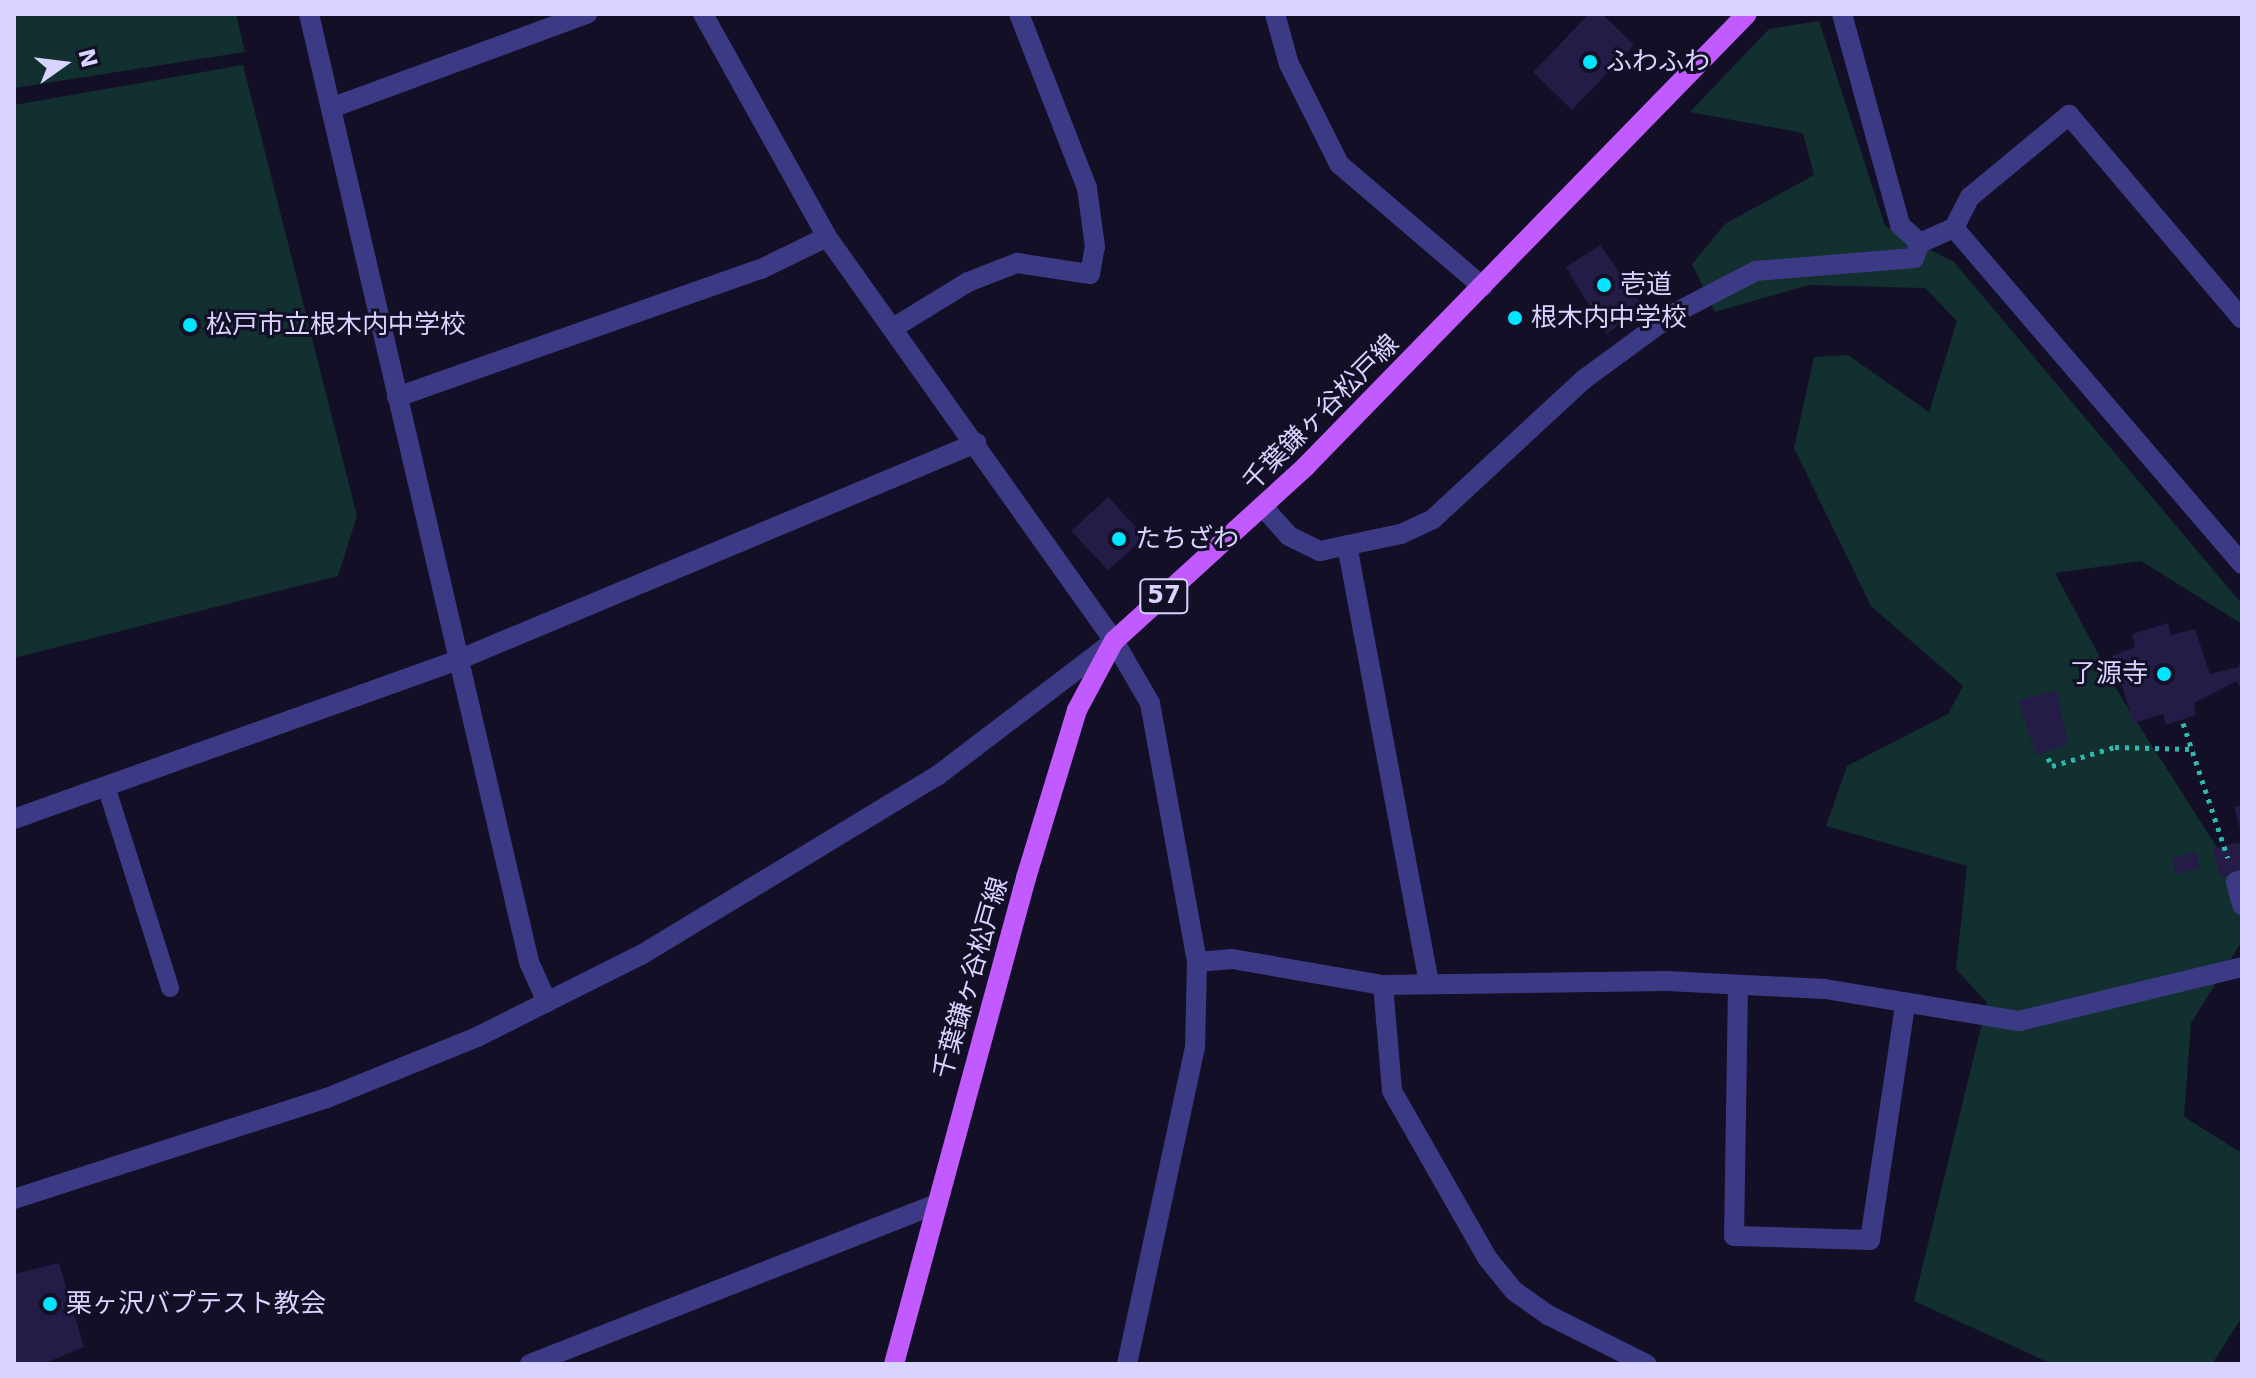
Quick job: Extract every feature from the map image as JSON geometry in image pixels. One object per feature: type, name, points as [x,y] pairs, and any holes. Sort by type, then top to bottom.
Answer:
[{"type":"main road","name":"千葉鎌ヶ谷松戸線","points":[[894,1364],[934,1205],[1077,710],[1114,641],[1263,507],[1483,287],[1747,14]]},
{"type":"street","points":[[309,14],[529,962],[547,1002]]},
{"type":"street","points":[[331,108],[587,14]]},
{"type":"street","points":[[703,14],[827,237],[1114,641],[1150,703],[1197,962],[1195,1047],[1127,1364]]},
{"type":"street","points":[[893,328],[968,282],[1017,263],[1090,274],[1095,247],[1087,188],[1019,14]]},
{"type":"street","points":[[1275,14],[1289,64],[1339,164],[1483,287]]},
{"type":"street","points":[[1842,14],[1900,225],[1920,243]]},
{"type":"street","points":[[1263,507],[1289,536],[1320,551],[1433,519],[1583,380],[1673,314],[1756,271],[1914,258],[1920,243],[1954,228],[1970,197],[2069,115],[2239,310]]},
{"type":"street","points":[[1954,228],[2242,564]]},
{"type":"street","points":[[397,397],[761,269],[827,237]]},
{"type":"street","points":[[14,819],[458,660],[976,443]]},
{"type":"street","points":[[1347,545],[1429,983]]},
{"type":"street","points":[[14,1199],[313,1104],[547,1002],[848,833],[937,776],[1114,641]]},
{"type":"street","points":[[2239,881],[2242,905]]},
{"type":"street","points":[[1197,962],[1232,959],[1383,985],[1738,985],[1825,989],[1905,1007],[2019,1021],[2242,967]]},
{"type":"street","points":[[1383,985],[1392,1091],[1488,1259],[1514,1291],[1548,1315],[1646,1364]]},
{"type":"street","points":[[1738,985],[1734,1236],[1870,1240],[1905,1007]]},
{"type":"street","points":[[530,1364],[934,1205]]},
{"type":"lane","points":[[106,786],[170,988]]},
{"type":"path","points":[[2183,723],[2239,881]]},
{"type":"path","points":[[2048,758],[2052,766],[2115,747],[2191,749]]},
{"type":"green space","points":[[14,14],[236,14],[245,52],[14,88]]},
{"type":"green space","points":[[1819,21],[1885,226],[1954,262],[2242,604],[2242,624],[2141,561],[2055,573],[2121,697],[2218,849],[2242,843],[2242,941],[2191,1023],[2184,1117],[2242,1153],[2242,1317],[2212,1364],[2052,1364],[1914,1301],[1987,1003],[1956,969],[1967,866],[1826,826],[1847,766],[1948,714],[1963,686],[1871,606],[1794,448],[1814,357],[1848,355],[1929,412],[1957,321],[1925,288],[1809,285],[1715,312],[1692,264],[1725,224],[1814,175],[1803,133],[1690,112],[1769,29]]},
{"type":"green space","name":"松戸市立根木内中学校","points":[[243,65],[357,516],[338,576],[14,658],[14,105]]},
{"type":"building","points":[[1589,14],[1602,14],[1634,45],[1572,110],[1533,72]]},
{"type":"building","points":[[1600,245],[1645,308],[1606,334],[1566,267]]},
{"type":"building","points":[[1108,497],[1145,536],[1108,571],[1071,531]]},
{"type":"building","points":[[2168,623],[2171,635],[2195,629],[2210,674],[2238,667],[2242,659],[2242,693],[2237,681],[2194,703],[2196,715],[2166,725],[2163,714],[2134,723],[2112,656],[2135,647],[2132,634]]},
{"type":"building","points":[[2057,691],[2068,744],[2036,755],[2018,700]]},
{"type":"building","points":[[2242,805],[2242,832],[2241,832],[2234,807]]},
{"type":"building","points":[[2238,842],[2242,872],[2220,877],[2213,849]]},
{"type":"building","points":[[2196,852],[2200,867],[2176,874],[2172,858]]},
{"type":"building","name":"栗ヶ沢バプテスト教会","points":[[59,1263],[84,1347],[43,1364],[14,1364],[14,1274]]},
{"type":"place","name":"ふわふわ","points":[[1590,62]]},
{"type":"place","name":"壱道","points":[[1604,285]]},
{"type":"place","name":"根木内中学校","points":[[1515,318]]},
{"type":"place","name":"松戸市立根木内中学校","points":[[190,325]]},
{"type":"place","name":"たちざわ","points":[[1119,539]]},
{"type":"place","name":"了源寺","points":[[2164,674]]},
{"type":"place","name":"栗ヶ沢バプテスト教会","points":[[50,1304]]}]
